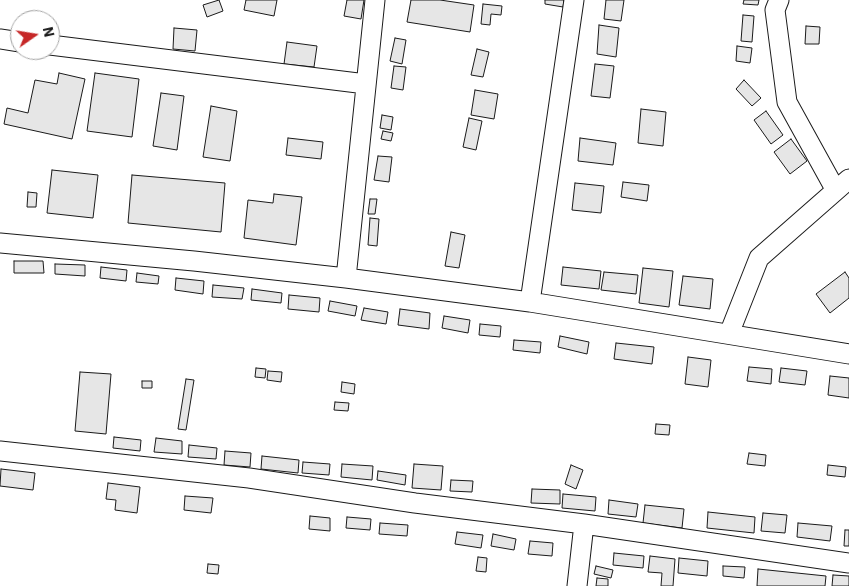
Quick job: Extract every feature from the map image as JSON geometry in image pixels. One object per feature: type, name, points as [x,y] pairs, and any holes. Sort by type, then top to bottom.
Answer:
[{"type":"street","points":[[346,278],[375,0]]},
{"type":"street","points":[[530,302],[574,0]]},
{"type":"street","points":[[729,334],[759,258],[842,184],[787,102],[776,10],[779,0]]},
{"type":"street","points":[[60,46],[366,84]]},
{"type":"street","points":[[0,243],[194,260],[530,302],[849,354]]},
{"type":"street","points":[[0,451],[249,478],[849,563]]},
{"type":"street","points":[[577,586],[584,524]]},
{"type":"building","points":[[219,0],[223,11],[207,17],[203,5]]},
{"type":"building","points":[[246,0],[277,0],[274,16],[244,10]]},
{"type":"building","points":[[347,0],[364,0],[361,19],[344,16]]},
{"type":"building","points":[[411,0],[440,0],[474,5],[470,32],[407,22]]},
{"type":"building","points":[[545,0],[564,0],[563,7],[545,4]]},
{"type":"building","points":[[606,0],[624,0],[621,21],[604,19]]},
{"type":"building","points":[[744,0],[759,0],[758,5],[743,4]]},
{"type":"building","points":[[483,4],[502,6],[501,15],[491,14],[490,25],[481,24]]},
{"type":"building","points":[[743,15],[754,16],[752,42],[741,41]]},
{"type":"building","points":[[599,25],[619,28],[616,57],[597,54]]},
{"type":"building","points":[[806,26],[820,27],[819,44],[805,44]]},
{"type":"building","points":[[174,28],[197,30],[195,51],[173,49]]},
{"type":"building","points":[[395,38],[406,40],[402,64],[390,61]]},
{"type":"building","points":[[287,42],[317,46],[314,67],[284,64]]},
{"type":"building","points":[[737,46],[752,48],[750,63],[736,61]]},
{"type":"building","points":[[477,49],[489,52],[483,77],[471,75]]},
{"type":"building","points":[[595,64],[614,66],[610,98],[591,96]]},
{"type":"building","points":[[394,66],[406,67],[403,90],[391,88]]},
{"type":"building","points":[[59,73],[85,79],[72,139],[4,124],[7,108],[28,113],[35,80],[57,84]]},
{"type":"building","points":[[95,73],[139,79],[132,137],[87,131]]},
{"type":"building","points":[[744,80],[761,98],[752,106],[736,89]]},
{"type":"building","points":[[475,90],[498,94],[494,119],[471,115]]},
{"type":"building","points":[[161,93],[184,96],[177,150],[153,146]]},
{"type":"building","points":[[211,106],[237,111],[230,161],[203,157]]},
{"type":"building","points":[[641,109],[666,112],[663,146],[638,143]]},
{"type":"building","points":[[766,111],[783,135],[771,144],[754,120]]},
{"type":"building","points":[[382,115],[393,117],[391,130],[380,128]]},
{"type":"building","points":[[469,118],[482,121],[476,150],[463,147]]},
{"type":"building","points":[[383,131],[393,133],[391,141],[381,139]]},
{"type":"building","points":[[288,138],[323,142],[321,159],[286,155]]},
{"type":"building","points":[[580,138],[616,143],[613,165],[578,161]]},
{"type":"building","points":[[791,139],[807,161],[790,174],[774,152]]},
{"type":"building","points":[[378,156],[392,157],[389,182],[374,180]]},
{"type":"building","points":[[52,170],[98,175],[93,218],[47,213]]},
{"type":"building","points":[[132,175],[225,183],[221,232],[128,223]]},
{"type":"building","points":[[623,182],[649,185],[647,201],[621,197]]},
{"type":"building","points":[[575,183],[604,186],[601,213],[572,210]]},
{"type":"building","points":[[28,192],[37,193],[36,207],[27,207]]},
{"type":"building","points":[[274,194],[302,197],[296,245],[244,238],[248,200],[273,203]]},
{"type":"building","points":[[370,199],[377,199],[375,214],[368,214]]},
{"type":"building","points":[[370,218],[379,219],[377,246],[368,245]]},
{"type":"building","points":[[451,232],[465,235],[459,268],[445,266]]},
{"type":"building","points":[[14,261],[43,261],[44,273],[14,273]]},
{"type":"building","points":[[55,264],[85,265],[85,276],[55,274]]},
{"type":"building","points":[[101,267],[127,270],[126,281],[100,278]]},
{"type":"building","points":[[563,267],[601,271],[599,289],[561,285]]},
{"type":"building","points":[[643,268],[673,271],[669,307],[639,303]]},
{"type":"building","points":[[604,272],[638,275],[636,294],[601,290]]},
{"type":"building","points":[[845,272],[849,278],[849,298],[830,313],[816,294]]},
{"type":"building","points":[[137,273],[159,276],[158,284],[136,282]]},
{"type":"building","points":[[683,276],[713,279],[710,309],[679,305]]},
{"type":"building","points":[[176,278],[204,281],[203,294],[175,290]]},
{"type":"building","points":[[213,285],[244,288],[242,299],[212,297]]},
{"type":"building","points":[[252,289],[282,293],[281,303],[251,300]]},
{"type":"building","points":[[289,295],[320,298],[319,312],[288,309]]},
{"type":"building","points":[[330,301],[357,306],[355,316],[328,311]]},
{"type":"building","points":[[364,308],[388,312],[386,324],[361,320]]},
{"type":"building","points":[[400,309],[430,313],[429,329],[398,325]]},
{"type":"building","points":[[444,316],[470,320],[468,333],[442,328]]},
{"type":"building","points":[[480,324],[501,326],[500,337],[479,335]]},
{"type":"building","points":[[560,336],[589,342],[587,354],[558,347]]},
{"type":"building","points":[[514,340],[541,342],[540,353],[513,350]]},
{"type":"building","points":[[616,343],[654,347],[652,364],[614,359]]},
{"type":"building","points":[[688,357],[711,360],[708,387],[685,384]]},
{"type":"building","points":[[749,367],[772,369],[771,384],[747,381]]},
{"type":"building","points":[[256,368],[266,369],[265,378],[255,377]]},
{"type":"building","points":[[781,368],[807,371],[805,385],[779,382]]},
{"type":"building","points":[[268,371],[282,372],[281,382],[267,380]]},
{"type":"building","points":[[80,372],[111,374],[106,434],[75,431]]},
{"type":"building","points":[[830,376],[849,378],[849,398],[828,395]]},
{"type":"building","points":[[186,379],[194,380],[186,430],[178,429]]},
{"type":"building","points":[[142,381],[152,381],[152,388],[142,388]]},
{"type":"building","points":[[342,382],[355,384],[354,394],[341,392]]},
{"type":"building","points":[[335,402],[349,403],[348,411],[334,410]]},
{"type":"building","points":[[656,424],[670,425],[669,435],[655,434]]},
{"type":"building","points":[[114,437],[141,440],[140,451],[113,448]]},
{"type":"building","points":[[156,438],[182,441],[182,454],[154,452]]},
{"type":"building","points":[[189,445],[217,448],[216,459],[188,457]]},
{"type":"building","points":[[225,451],[251,453],[250,467],[224,465]]},
{"type":"building","points":[[749,453],[766,455],[765,466],[747,464]]},
{"type":"building","points":[[262,456],[299,460],[298,473],[261,469]]},
{"type":"building","points":[[303,462],[330,464],[329,475],[302,473]]},
{"type":"building","points":[[342,464],[373,466],[372,480],[341,477]]},
{"type":"building","points":[[414,464],[443,466],[441,490],[412,488]]},
{"type":"building","points":[[571,465],[583,470],[576,489],[565,484]]},
{"type":"building","points":[[828,465],[846,467],[845,477],[827,475]]},
{"type":"building","points":[[1,469],[35,473],[33,490],[0,486]]},
{"type":"building","points":[[378,471],[406,475],[405,485],[377,480]]},
{"type":"building","points":[[451,480],[473,481],[472,492],[450,491]]},
{"type":"building","points":[[108,483],[140,487],[137,513],[115,510],[116,500],[106,499]]},
{"type":"building","points":[[532,489],[560,490],[560,504],[531,503]]},
{"type":"building","points":[[563,494],[596,497],[595,511],[562,508]]},
{"type":"building","points":[[185,496],[213,498],[211,513],[184,510]]},
{"type":"building","points":[[609,500],[638,504],[636,517],[608,514]]},
{"type":"building","points":[[645,505],[684,509],[682,528],[643,523]]},
{"type":"building","points":[[708,512],[755,517],[754,533],[707,528]]},
{"type":"building","points":[[763,513],[787,515],[785,533],[761,531]]},
{"type":"building","points":[[310,516],[330,518],[330,531],[309,529]]},
{"type":"building","points":[[347,517],[371,519],[370,530],[346,528]]},
{"type":"building","points":[[380,523],[408,525],[407,536],[379,534]]},
{"type":"building","points":[[798,523],[832,526],[830,541],[797,537]]},
{"type":"building","points":[[845,530],[849,530],[849,546],[844,546]]},
{"type":"building","points":[[457,532],[483,535],[481,548],[455,544]]},
{"type":"building","points":[[493,534],[516,539],[514,550],[491,546]]},
{"type":"building","points":[[530,541],[553,543],[552,556],[528,554]]},
{"type":"building","points":[[614,553],[644,556],[643,568],[613,565]]},
{"type":"building","points":[[650,556],[675,559],[673,586],[661,586],[662,573],[648,572]]},
{"type":"building","points":[[478,557],[487,558],[486,572],[476,571]]},
{"type":"building","points":[[679,558],[708,561],[707,576],[678,573]]},
{"type":"building","points":[[208,564],[219,565],[218,574],[207,573]]},
{"type":"building","points":[[596,566],[613,570],[611,578],[594,574]]},
{"type":"building","points":[[723,566],[745,567],[744,578],[723,576]]},
{"type":"building","points":[[758,569],[826,576],[825,586],[757,586]]},
{"type":"building","points":[[833,575],[849,576],[849,586],[832,586]]},
{"type":"building","points":[[597,578],[608,579],[608,586],[596,586]]}]
